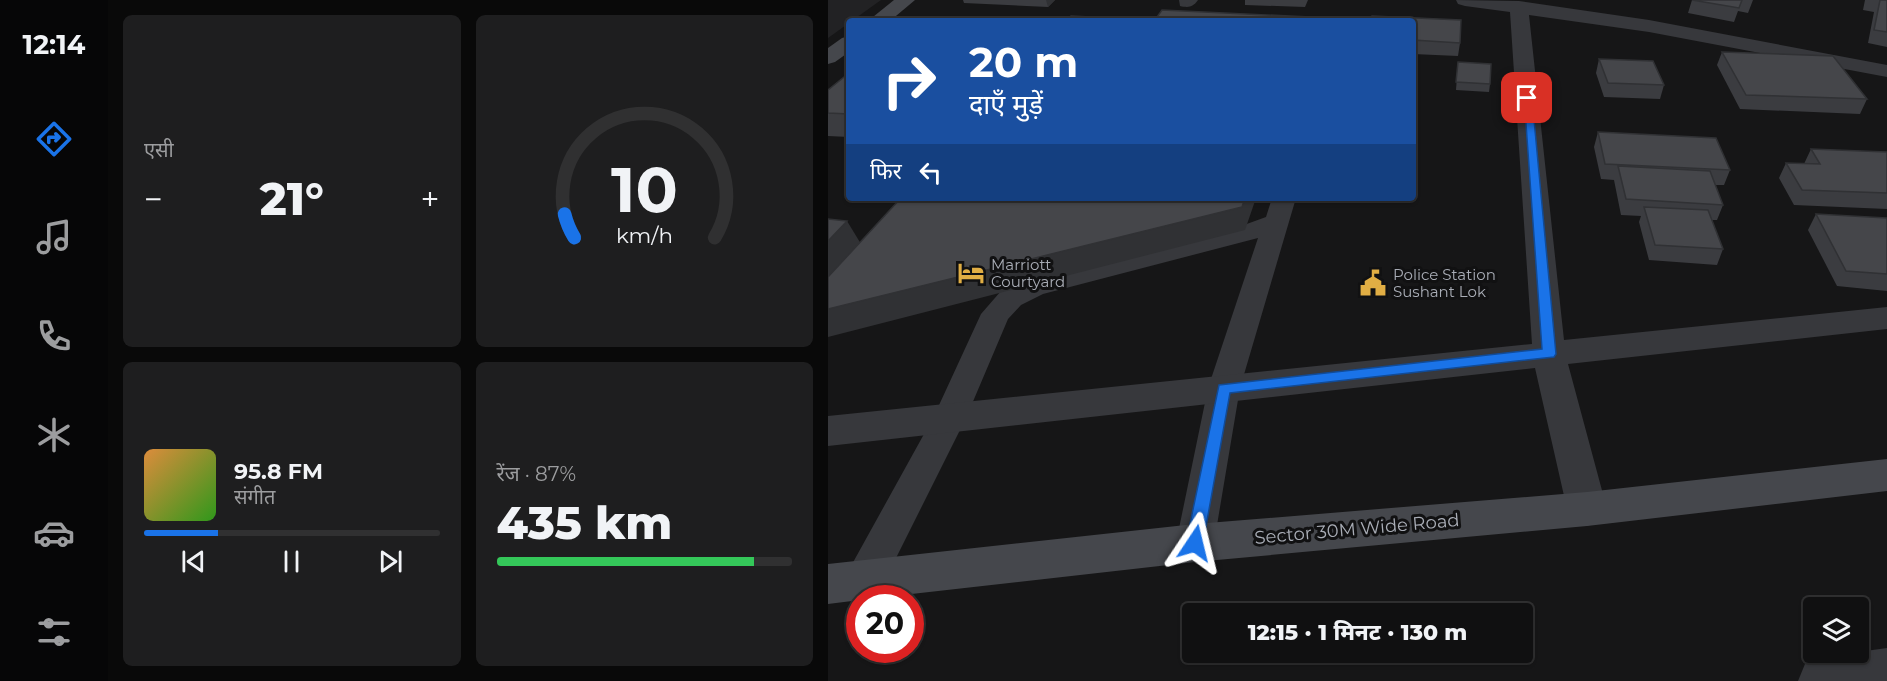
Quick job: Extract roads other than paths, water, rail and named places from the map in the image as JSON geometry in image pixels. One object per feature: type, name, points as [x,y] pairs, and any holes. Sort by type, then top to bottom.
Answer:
[{"type":"main road","points":[[882,18],[906,0]]},
{"type":"main road","points":[[828,58],[846,44]]},
{"type":"main road","name":"Sector 30M Wide Road","points":[[846,582],[1195,543],[1587,510],[1887,475]]},
{"type":"street","points":[[1465,0],[1510,4],[1649,26],[1887,71]]},
{"type":"street","points":[[1510,4],[1549,354],[1587,510]]},
{"type":"street","points":[[828,431],[1887,318]]},
{"type":"street","points":[[1821,681],[1887,671]]},
{"type":"lane","points":[[1195,543],[1224,388],[1281,210]]},
{"type":"lane","points":[[846,582],[950,418],[995,314],[1011,298],[1034,287],[1242,235],[1281,210]]},
{"type":"place","name":"Marriott Courtyard","points":[[971,273]]},
{"type":"place","name":"Police Station Sushant Lok","points":[[1373,283]]}]
